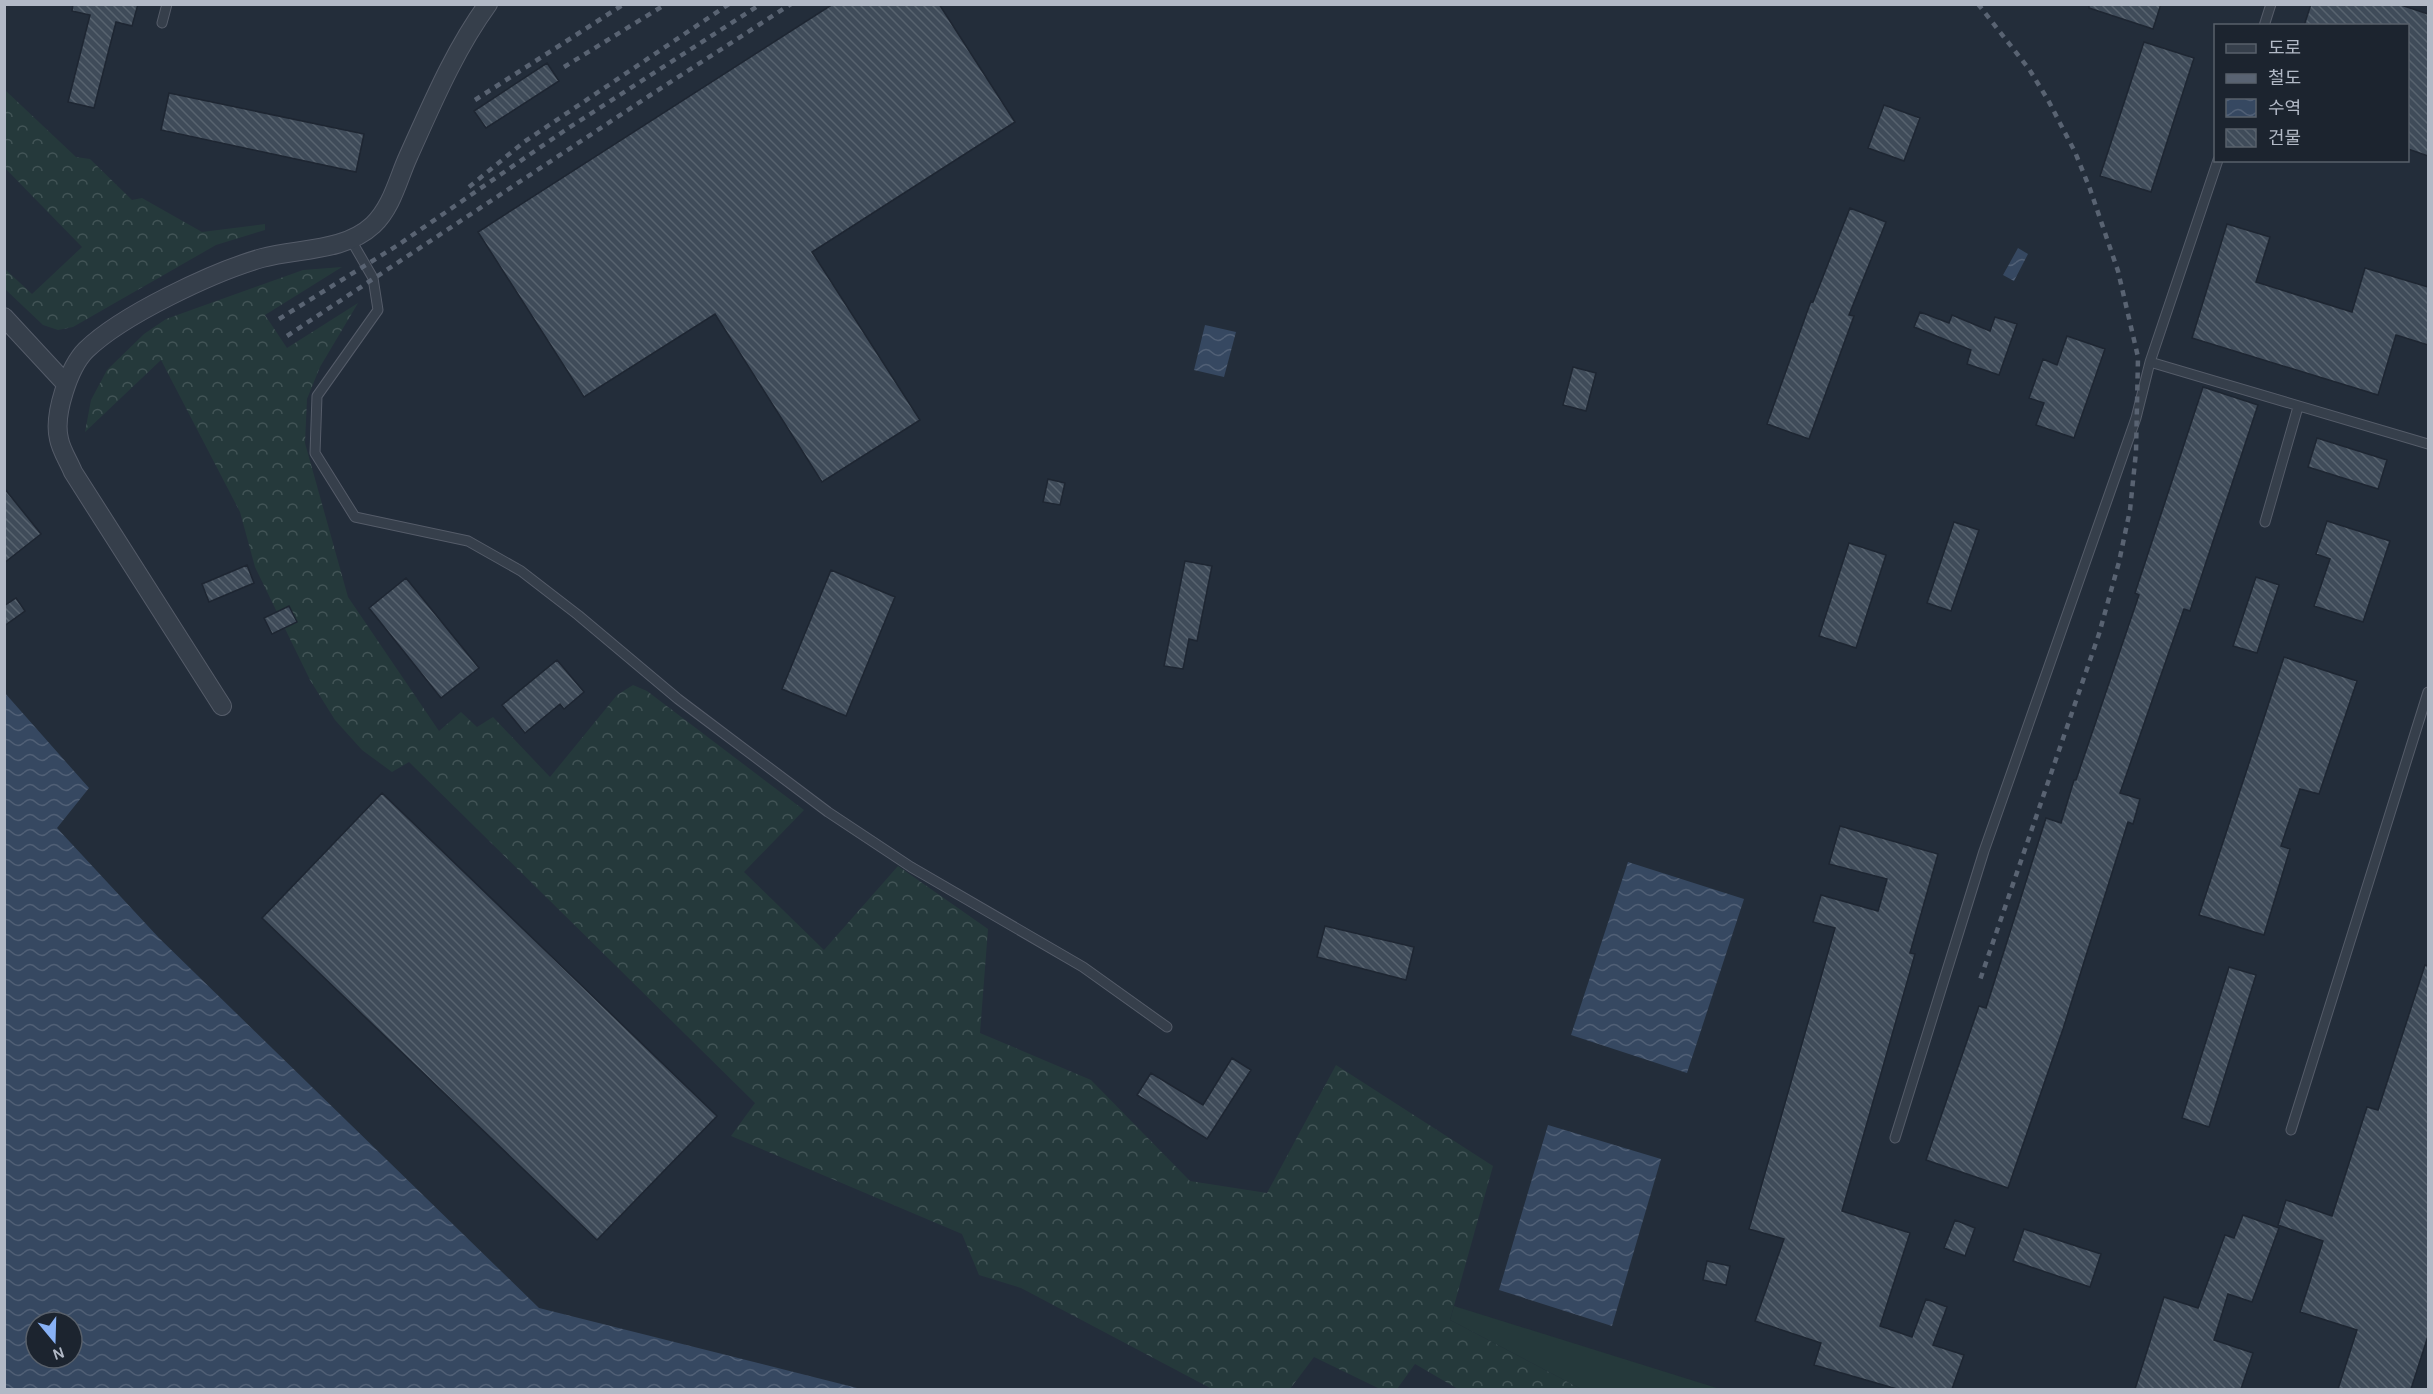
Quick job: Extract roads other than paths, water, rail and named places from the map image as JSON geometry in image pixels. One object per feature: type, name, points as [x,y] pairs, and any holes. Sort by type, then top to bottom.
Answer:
[{"type":"street","points":[[222,706],[73,472],[58,438],[60,409],[66,384],[85,351],[143,311],[208,278],[242,264],[351,240],[373,224],[396,189],[450,67],[488,4]]},
{"type":"street","points":[[4,317],[66,384]]},
{"type":"lane","points":[[162,23],[167,4]]},
{"type":"lane","points":[[2265,24],[2271,4]]},
{"type":"lane","points":[[1895,1138],[1984,851],[2136,418],[2150,362],[2217,162]]},
{"type":"lane","points":[[351,240],[373,278],[378,310],[316,396],[315,453],[355,517],[468,541],[521,571],[578,615],[678,699],[828,812],[911,867],[1083,967],[1167,1027]]},
{"type":"lane","points":[[2150,362],[2428,444]]},
{"type":"lane","points":[[2265,522],[2298,407]]},
{"type":"lane","points":[[2291,1130],[2428,692]]},
{"type":"water","points":[[2018,248],[2028,254],[2014,281],[2003,275]]},
{"type":"water","points":[[1205,325],[1236,332],[1224,377],[1194,370]]},
{"type":"water","points":[[4,692],[89,788],[57,828],[159,938],[539,1308],[861,1389],[5,1389]]},
{"type":"water","points":[[1628,862],[1744,899],[1687,1073],[1571,1035]]},
{"type":"water","points":[[1548,1125],[1661,1159],[1612,1326],[1499,1290]]},
{"type":"railway","points":[[475,100],[624,4]]},
{"type":"railway","points":[[564,67],[666,4]]},
{"type":"railway","points":[[469,187],[524,142],[729,4]]},
{"type":"railway","points":[[279,319],[398,245],[564,131],[761,4]]},
{"type":"railway","points":[[287,336],[791,4]]},
{"type":"railway","points":[[1978,4],[2029,69],[2075,152],[2118,271],[2138,357],[2136,452],[2130,510],[2119,562],[2099,634],[1980,980]]}]
